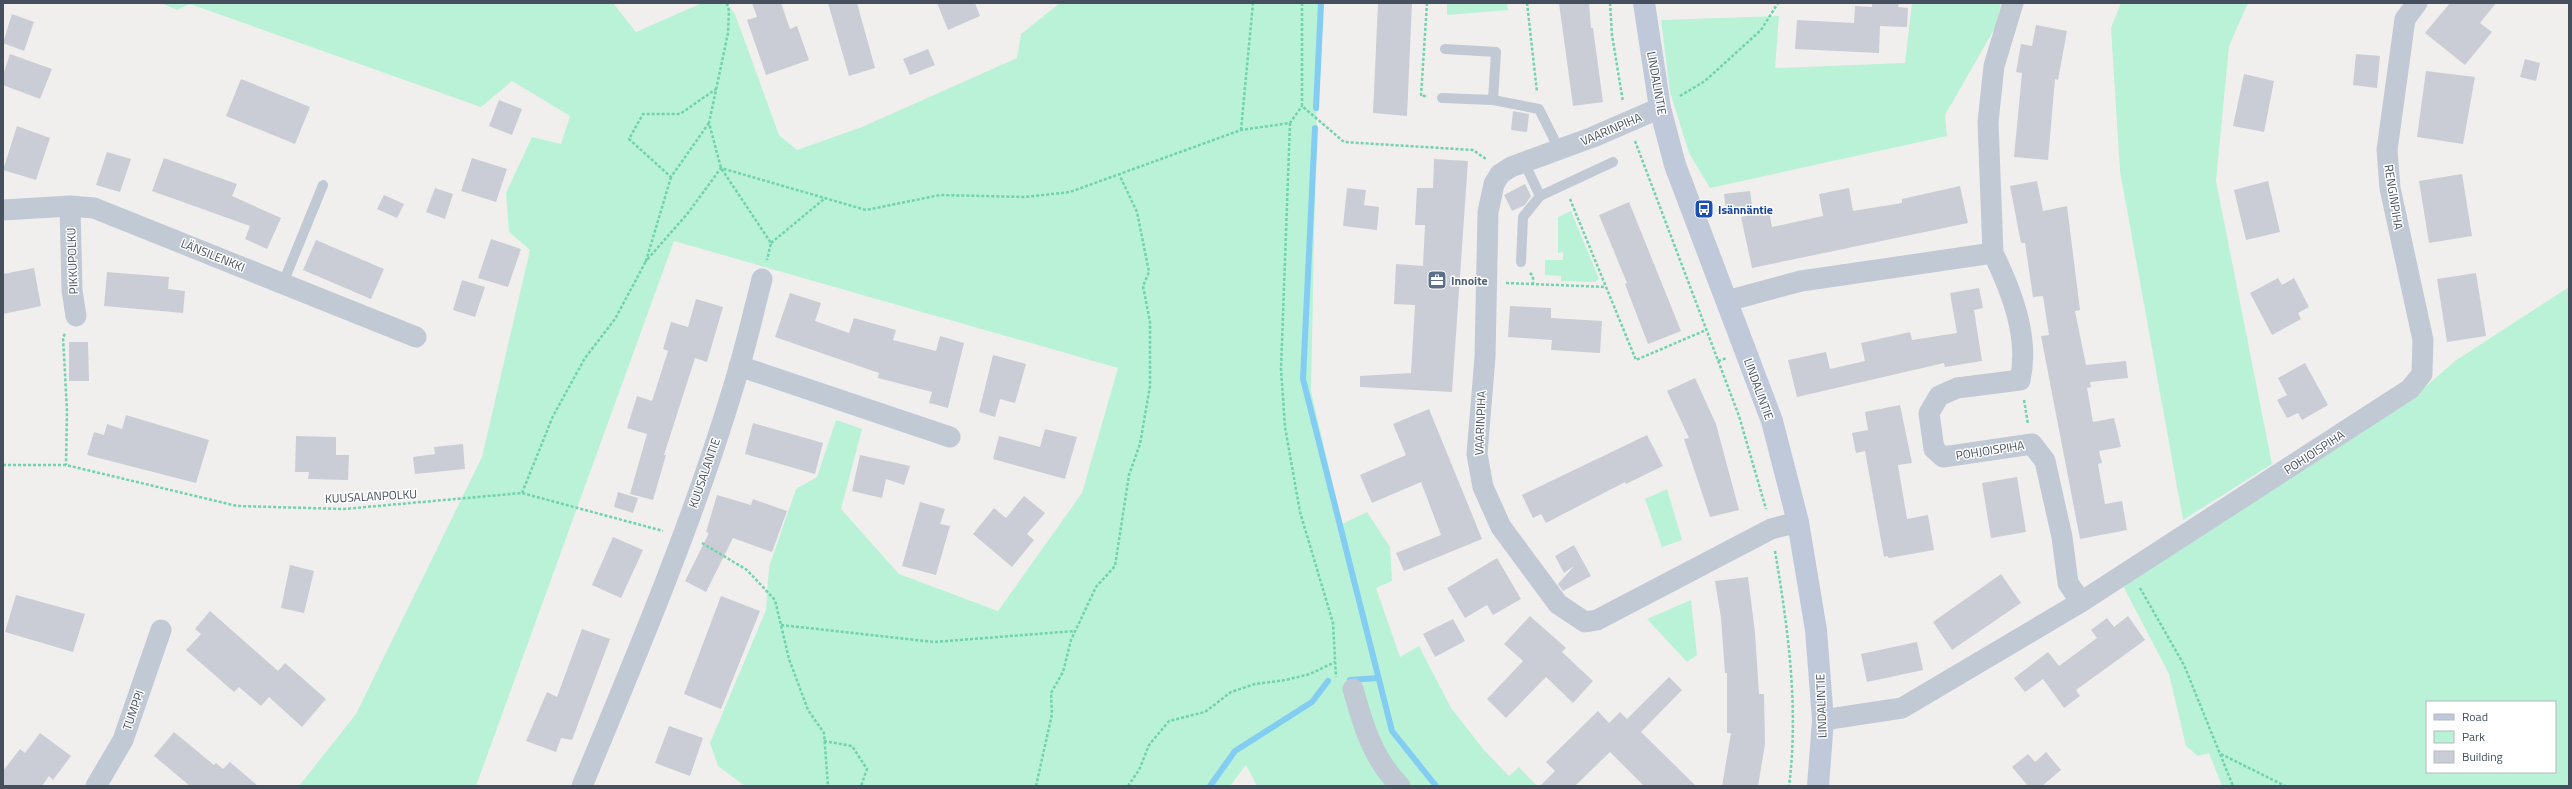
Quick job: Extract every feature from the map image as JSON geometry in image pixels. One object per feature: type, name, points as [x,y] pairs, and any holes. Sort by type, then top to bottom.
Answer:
[{"type":"street","name":"LINDALINTIE","points":[[1644,3],[1660,108],[1675,165],[1772,421],[1798,522],[1816,630],[1824,720],[1818,786]]},
{"type":"street","points":[[2013,3],[1994,66],[1988,122],[1993,253],[2009,286],[2020,332],[2024,363],[2020,380]]},
{"type":"street","name":"RENGINPIHA","points":[[2407,8],[2387,150],[2390,188],[2423,340],[2422,374]]},
{"type":"street","name":"VAARINPIHA","points":[[1660,108],[1559,150],[1524,162],[1500,174],[1494,184],[1488,212],[1485,357],[1480,396],[1477,454],[1483,486],[1501,527],[1558,604],[1585,622],[1597,620],[1771,529],[1798,522]]},
{"type":"street","name":"LÄNSILENKKI","points":[[3,210],[70,206],[94,208],[416,337]]},
{"type":"street","name":"PIKKUPOLKU","points":[[70,206],[72,290],[76,316]]},
{"type":"street","points":[[1727,301],[1801,281],[1993,253]]},
{"type":"street","name":"KUUSALANTIE","points":[[582,786],[687,537],[739,366],[762,279]]},
{"type":"street","points":[[739,366],[950,437]]},
{"type":"street","name":"POHJOISPIHA","points":[[1824,720],[1902,708],[2081,602],[2130,571],[2394,400],[2410,389],[2422,374]]},
{"type":"street","name":"POHJOISPIHA","points":[[2020,380],[1957,388],[1939,396],[1929,412],[1934,449],[1943,457],[2032,444],[2045,461],[2062,537],[2068,583],[2081,602]]},
{"type":"street","name":"TUMPPI","points":[[96,786],[123,740],[161,630]]},
{"type":"street","points":[[1354,689],[1365,733],[1389,775],[1400,786]]},
{"type":"lane","points":[[1444,49],[1496,52],[1494,100]]},
{"type":"lane","points":[[1442,98],[1494,100],[1539,109],[1559,150]]},
{"type":"lane","points":[[1524,162],[1540,196]]},
{"type":"lane","points":[[1521,262],[1523,217],[1540,196],[1614,162]]},
{"type":"lane","points":[[283,283],[323,185]]},
{"type":"path","points":[[522,493],[553,416],[585,358],[615,318],[646,260],[671,177],[709,123],[728,33],[729,12],[727,3]]},
{"type":"path","points":[[1241,130],[1253,3]]},
{"type":"path","points":[[1302,3],[1302,106],[1290,123],[1281,369],[1285,427],[1300,512],[1333,623],[1335,662],[1334,675],[1342,685],[1354,689]]},
{"type":"path","points":[[1427,3],[1421,96],[1442,98]]},
{"type":"path","points":[[1527,3],[1539,109]]},
{"type":"path","points":[[1610,3],[1623,106],[1739,416],[1771,529],[1786,619],[1792,685],[1793,755],[1789,786]]},
{"type":"path","points":[[1660,108],[1705,81],[1761,30],[1778,3]]},
{"type":"path","points":[[671,177],[629,139],[643,114],[680,114],[716,89]]},
{"type":"path","points":[[1302,106],[1344,142],[1473,150],[1489,160],[1500,174]]},
{"type":"path","points":[[709,123],[721,168],[771,243]]},
{"type":"path","points":[[721,168],[866,210],[940,195],[1024,197],[1070,192],[1241,130],[1290,123]]},
{"type":"path","points":[[646,260],[688,213],[721,168]]},
{"type":"path","points":[[1036,786],[1052,714],[1051,693],[1063,672],[1075,631],[1096,587],[1114,566],[1129,475],[1140,444],[1150,386],[1150,322],[1143,286],[1149,272],[1137,212],[1119,174]]},
{"type":"path","points":[[1564,185],[1636,360],[1706,330]]},
{"type":"path","points":[[762,279],[771,243],[824,199]]},
{"type":"path","points":[[1486,283],[1606,287]]},
{"type":"path","points":[[66,465],[67,411],[63,337],[76,316]]},
{"type":"path","points":[[2020,380],[2032,444]]},
{"type":"path","name":"KUUSALANPOLKU","points":[[3,465],[66,465],[237,506],[344,509],[522,493],[687,537],[712,547],[747,570],[775,600],[789,659],[806,703],[824,733],[828,786]]},
{"type":"path","points":[[2130,571],[2184,665],[2233,786]]},
{"type":"path","points":[[781,625],[934,642],[1075,631]]},
{"type":"path","points":[[1128,786],[1139,770],[1149,745],[1169,721],[1205,712],[1231,692],[1249,686],[1310,674],[1335,662]]},
{"type":"path","points":[[824,741],[852,746],[866,770],[861,786]]},
{"type":"path","points":[[2220,754],[2285,786]]},
{"type":"green space","points":[[161,3],[613,3],[636,32],[702,3],[726,3],[735,14],[779,135],[797,150],[862,127],[1017,58],[1021,34],[1060,3],[1324,3],[1317,95],[1311,391],[1342,524],[1367,512],[1390,547],[1392,581],[1376,588],[1400,657],[1419,646],[1451,708],[1484,750],[1509,776],[1519,767],[1537,786],[1257,786],[1246,765],[1230,786],[745,786],[718,766],[710,743],[766,610],[769,567],[796,489],[817,477],[836,420],[862,429],[841,509],[899,574],[998,611],[1082,493],[1118,368],[674,241],[476,786],[299,786],[356,714],[482,457],[530,250],[509,232],[506,193],[532,137],[561,144],[570,116],[512,81],[481,107],[190,4],[177,10]]},
{"type":"green space","points":[[1447,3],[1507,3],[1508,10],[1447,15]]},
{"type":"green space","points":[[1912,3],[2001,3],[1996,26],[1945,115],[1947,136],[1710,188],[1689,153],[1670,92],[1661,20],[1779,16],[1775,68],[1905,63]]},
{"type":"green space","points":[[2121,3],[2248,3],[2229,46],[2216,181],[2272,464],[2183,520],[2120,171],[2111,28]]},
{"type":"green space","points":[[1571,211],[1599,279],[1595,282],[1561,281],[1561,276],[1545,275],[1545,260],[1563,260],[1563,252],[1558,253],[1558,217]]},
{"type":"green space","points":[[2569,287],[2569,786],[2222,786],[2209,753],[2198,756],[2186,746],[2169,674],[2122,584],[2415,396],[2455,361]]},
{"type":"green space","points":[[1667,489],[1682,540],[1662,547],[1645,499]]},
{"type":"green space","points":[[1691,600],[1697,655],[1687,662],[1647,619]]},
{"type":"building","points":[[752,3],[781,3],[790,29],[797,26],[809,60],[766,75],[747,20],[757,17]]},
{"type":"building","points":[[828,3],[857,3],[875,68],[849,76]]},
{"type":"building","points":[[937,3],[975,3],[980,16],[948,30]]},
{"type":"building","points":[[1378,3],[1412,3],[1407,116],[1373,113]]},
{"type":"building","points":[[1559,3],[1589,3],[1591,28],[1593,28],[1603,102],[1573,106]]},
{"type":"building","points":[[1872,3],[1899,3],[1898,7],[1908,8],[1907,27],[1880,26],[1879,53],[1795,49],[1797,20],[1854,23],[1855,6],[1872,7]]},
{"type":"building","points":[[2450,3],[2496,3],[2480,23],[2492,32],[2465,65],[2425,33]]},
{"type":"building","points":[[12,14],[34,22],[24,51],[3,43]]},
{"type":"building","points":[[2036,25],[2067,31],[2058,80],[2055,79],[2048,160],[2014,157],[2022,73],[2016,72],[2021,44],[2032,46]]},
{"type":"building","points":[[928,49],[935,65],[910,75],[903,59]]},
{"type":"building","points":[[10,54],[52,69],[40,99],[3,85],[3,75]]},
{"type":"building","points":[[2356,54],[2380,56],[2377,88],[2353,85]]},
{"type":"building","points":[[2525,59],[2540,63],[2536,81],[2520,77]]},
{"type":"building","points":[[2426,71],[2475,77],[2463,144],[2417,137]]},
{"type":"building","points":[[2244,74],[2274,81],[2264,132],[2233,126]]},
{"type":"building","points":[[241,79],[310,107],[295,144],[226,116]]},
{"type":"building","points":[[499,100],[522,109],[512,135],[489,126]]},
{"type":"building","points":[[1513,111],[1529,114],[1527,132],[1511,130]]},
{"type":"building","points":[[17,126],[50,138],[36,180],[3,170]]},
{"type":"building","points":[[107,152],[131,159],[120,192],[96,185]]},
{"type":"building","points":[[164,158],[237,184],[232,196],[281,218],[267,249],[245,239],[250,226],[152,191]]},
{"type":"building","points":[[472,158],[507,169],[496,202],[461,191]]},
{"type":"building","points":[[1434,159],[1468,161],[1452,392],[1360,387],[1360,376],[1411,373],[1415,305],[1394,304],[1396,264],[1423,266],[1425,225],[1415,225],[1417,188],[1433,188]]},
{"type":"building","points":[[2462,174],[2472,236],[2429,243],[2419,181]]},
{"type":"building","points":[[2037,181],[2043,211],[2067,206],[2080,310],[2075,311],[2086,365],[2126,361],[2128,378],[2090,382],[2091,387],[2087,388],[2093,422],[2114,418],[2121,447],[2099,451],[2102,463],[2098,464],[2105,504],[2122,501],[2127,530],[2080,539],[2041,336],[2049,335],[2043,296],[2033,297],[2025,243],[2021,243],[2010,186]]},
{"type":"building","points":[[2268,181],[2280,232],[2246,240],[2234,190]]},
{"type":"building","points":[[1525,184],[1531,196],[1525,205],[1512,211],[1504,195]]},
{"type":"building","points":[[1960,186],[1968,223],[1752,268],[1741,217],[1769,211],[1772,227],[1823,216],[1819,194],[1849,188],[1853,211],[1902,203],[1902,199]]},
{"type":"building","points":[[435,188],[453,194],[445,219],[426,212]]},
{"type":"building","points":[[1347,188],[1366,190],[1364,205],[1379,207],[1377,230],[1343,226]]},
{"type":"building","points":[[1750,191],[1752,206],[1726,210],[1724,194]]},
{"type":"building","points":[[384,195],[404,204],[397,218],[377,209]]},
{"type":"building","points":[[1629,202],[1681,331],[1648,344],[1625,284],[1627,283],[1599,215]]},
{"type":"building","points":[[491,239],[521,249],[508,287],[478,278]]},
{"type":"building","points":[[316,240],[384,269],[371,299],[303,270]]},
{"type":"building","points":[[34,268],[41,306],[3,314],[3,274]]},
{"type":"building","points":[[107,272],[169,277],[168,289],[185,291],[183,313],[104,306]]},
{"type":"building","points":[[2476,273],[2486,336],[2447,342],[2437,279]]},
{"type":"building","points":[[2278,278],[2282,285],[2294,278],[2309,307],[2298,313],[2301,319],[2272,335],[2250,293]]},
{"type":"building","points":[[462,280],[485,287],[475,317],[453,310]]},
{"type":"building","points":[[1979,288],[1983,308],[1974,310],[1982,361],[1945,367],[1944,363],[1797,397],[1788,360],[1826,352],[1830,369],[1865,361],[1861,343],[1910,332],[1912,340],[1957,333],[1950,293]]},
{"type":"building","points":[[790,293],[821,303],[815,321],[849,333],[854,318],[896,330],[893,340],[936,351],[940,336],[964,343],[948,408],[929,403],[932,392],[878,378],[879,373],[775,337]]},
{"type":"building","points":[[696,299],[723,307],[707,362],[695,358],[664,455],[666,455],[653,500],[630,494],[647,434],[627,428],[637,396],[652,401],[668,351],[663,349],[671,322],[688,327]]},
{"type":"building","points":[[1510,306],[1551,308],[1551,318],[1602,321],[1600,353],[1551,350],[1552,340],[1508,337]]},
{"type":"building","points":[[69,342],[88,342],[89,381],[69,381]]},
{"type":"building","points":[[993,355],[1026,364],[1015,403],[1000,399],[995,417],[979,412]]},
{"type":"building","points":[[2305,363],[2328,405],[2302,420],[2298,413],[2287,418],[2277,400],[2287,395],[2278,378]]},
{"type":"building","points":[[1695,378],[1716,424],[1739,510],[1710,517],[1684,439],[1689,438],[1667,391]]},
{"type":"building","points":[[1900,405],[1912,463],[1898,465],[1907,519],[1928,515],[1934,550],[1889,558],[1887,556],[1884,557],[1865,451],[1856,453],[1852,433],[1868,430],[1865,412]]},
{"type":"building","points":[[1429,409],[1482,539],[1404,571],[1396,553],[1441,535],[1421,482],[1372,503],[1360,475],[1406,455],[1393,424]]},
{"type":"building","points":[[126,415],[209,440],[196,483],[87,455],[94,432],[104,435],[107,424],[122,429]]},
{"type":"building","points":[[753,423],[823,443],[815,474],[745,454]]},
{"type":"building","points":[[1045,429],[1077,437],[1065,479],[993,459],[999,436],[1040,447]]},
{"type":"building","points":[[1647,435],[1663,466],[1626,484],[1625,482],[1546,523],[1541,514],[1533,518],[1522,495]]},
{"type":"building","points":[[296,436],[336,437],[336,455],[349,455],[348,480],[308,479],[309,472],[295,472]]},
{"type":"building","points":[[463,444],[465,469],[415,474],[413,457],[435,454],[434,447]]},
{"type":"building","points":[[860,455],[910,466],[904,485],[886,479],[882,498],[852,491]]},
{"type":"building","points":[[2017,477],[2026,532],[1991,538],[1982,483]]},
{"type":"building","points":[[618,492],[638,498],[633,513],[614,507]]},
{"type":"building","points":[[717,495],[751,505],[753,499],[787,511],[772,552],[733,538],[706,592],[685,581],[709,533],[706,532]]},
{"type":"building","points":[[1024,496],[1045,513],[1027,534],[1034,540],[1012,567],[973,534],[994,508],[1006,518]]},
{"type":"building","points":[[920,502],[945,509],[940,524],[950,526],[936,575],[902,566]]},
{"type":"building","points":[[613,537],[643,550],[621,598],[592,585]]},
{"type":"building","points":[[1574,545],[1591,576],[1563,591],[1558,584],[1574,566],[1564,573],[1555,556]]},
{"type":"building","points":[[1497,558],[1521,599],[1493,615],[1487,605],[1465,618],[1447,588]]},
{"type":"building","points":[[290,565],[314,571],[304,613],[281,608]]},
{"type":"building","points":[[2001,574],[2021,603],[1952,650],[1933,622]]},
{"type":"building","points":[[1748,577],[1755,632],[1759,694],[1764,694],[1765,744],[1758,786],[1722,786],[1731,733],[1727,733],[1727,673],[1725,673],[1721,618],[1715,581]]},
{"type":"building","points":[[16,595],[85,614],[73,652],[5,632]]},
{"type":"building","points":[[721,596],[760,611],[721,709],[684,694]]},
{"type":"building","points":[[210,611],[278,671],[285,663],[326,699],[302,727],[269,697],[261,706],[239,687],[234,692],[186,650],[201,634],[195,629]]},
{"type":"building","points":[[1530,616],[1566,648],[1562,652],[1593,681],[1573,703],[1546,677],[1506,718],[1487,699],[1523,661],[1504,644]]},
{"type":"building","points":[[2128,616],[2145,640],[2076,690],[2080,696],[2064,708],[2043,679],[2025,692],[2014,678],[2048,652],[2059,666],[2097,638],[2091,630],[2107,618],[2114,627]]},
{"type":"building","points":[[1453,619],[1465,641],[1435,657],[1423,634]]},
{"type":"building","points":[[582,629],[610,639],[572,740],[561,738],[556,752],[526,741],[547,692],[557,697]]},
{"type":"building","points":[[1917,642],[1923,670],[1867,682],[1861,654]]},
{"type":"building","points":[[1669,677],[1682,690],[1641,732],[1696,786],[1644,786],[1610,752],[1575,786],[1540,786],[1555,771],[1546,762],[1598,711],[1609,723],[1620,712],[1627,719]]},
{"type":"building","points":[[669,726],[703,738],[690,776],[655,763]]},
{"type":"building","points":[[174,732],[214,765],[216,763],[223,769],[230,762],[258,786],[190,786],[154,756]]},
{"type":"building","points":[[40,733],[71,756],[53,780],[49,776],[42,786],[3,786],[3,771],[20,749],[25,753]]},
{"type":"building","points":[[2046,752],[2061,770],[2042,786],[2028,786],[2012,767],[2028,754],[2035,762]]},
{"type":"waterway","points":[[1316,108],[1321,3]]},
{"type":"waterway","points":[[1315,128],[1303,379],[1392,731],[1436,786]]},
{"type":"waterway","points":[[1350,680],[1378,678]]},
{"type":"waterway","points":[[1210,786],[1235,751],[1312,702],[1328,681]]},
{"type":"place","name":"Isännäntie","points":[[1704,209]]},
{"type":"place","name":"Innoite","points":[[1437,280]]}]
